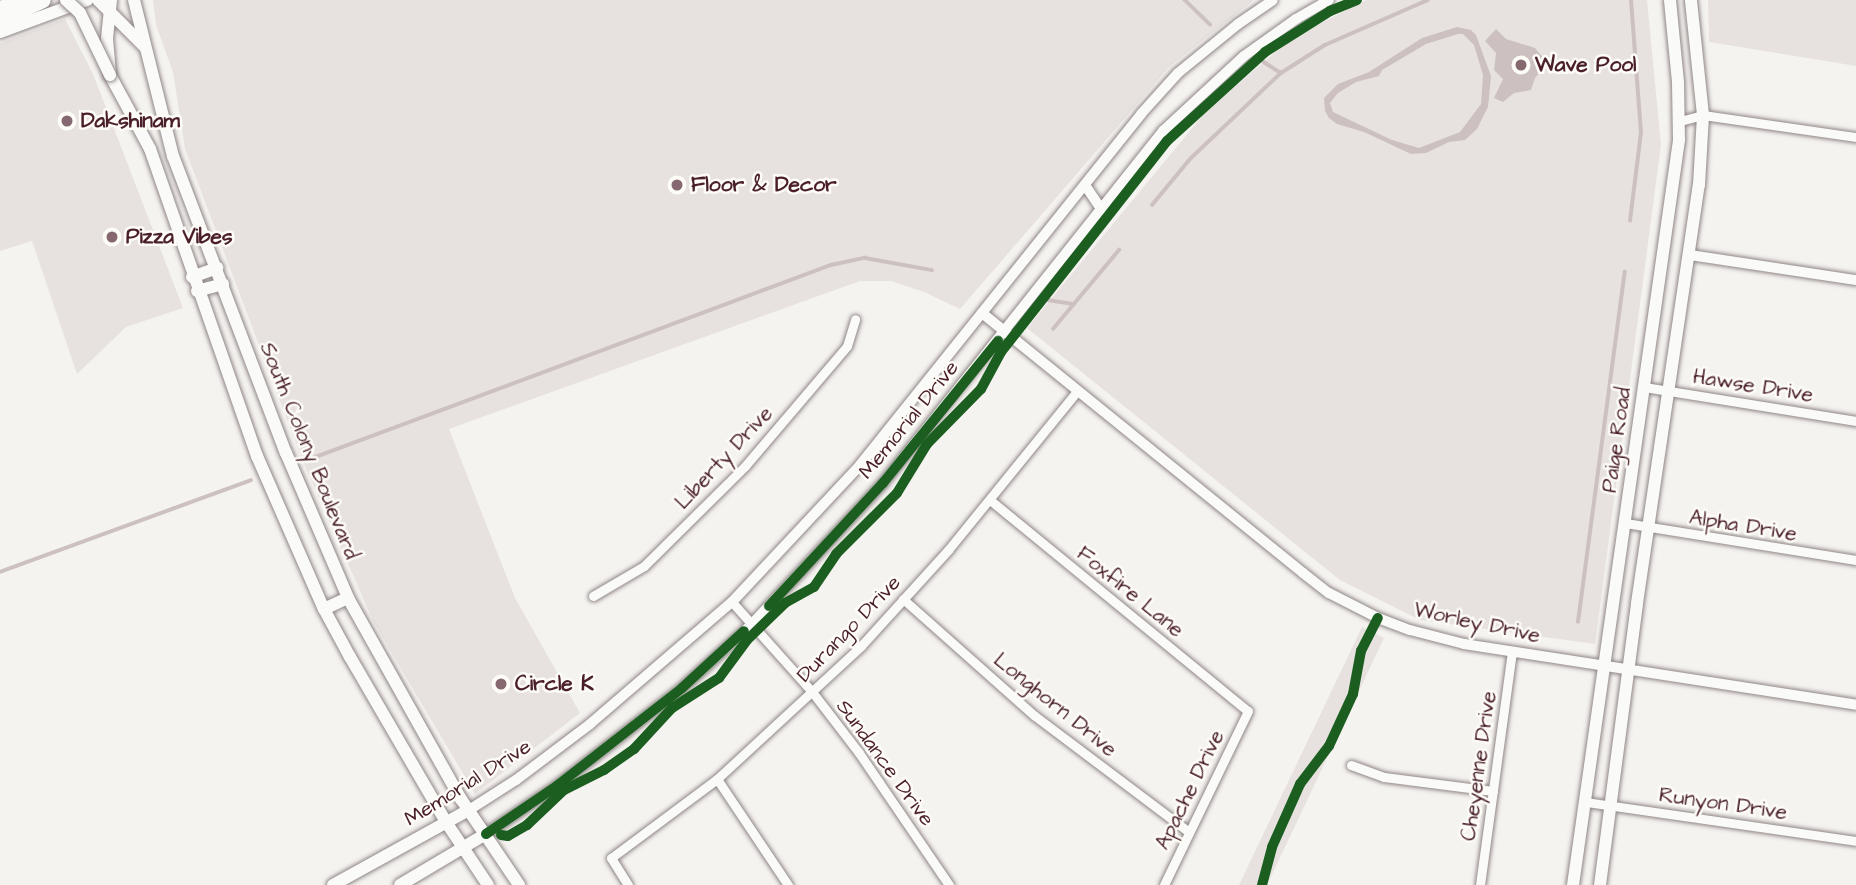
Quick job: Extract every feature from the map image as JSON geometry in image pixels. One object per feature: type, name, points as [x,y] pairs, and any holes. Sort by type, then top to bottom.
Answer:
[{"type":"highway","points":[[0,20],[43,0]]},
{"type":"main road","points":[[0,8],[21,0]]},
{"type":"main road","points":[[66,0],[80,13],[112,81],[150,149],[192,278],[257,456],[324,609],[446,822],[488,885]]},
{"type":"main road","points":[[0,32],[87,0]]},
{"type":"main road","points":[[98,0],[110,15],[146,47]]},
{"type":"main road","points":[[111,0],[107,39],[112,81]]},
{"type":"main road","name":"South Colony Boulevard","points":[[134,0],[151,64],[163,126],[286,453],[348,598],[469,810],[519,885]]},
{"type":"main road","name":"Paige Road","points":[[1573,885],[1680,121],[1670,0]]},
{"type":"main road","points":[[1600,885],[1628,670],[1699,186],[1703,115],[1692,0]]},
{"type":"main road","points":[[192,278],[217,268]]},
{"type":"main road","points":[[197,291],[223,284]]},
{"type":"main road","points":[[324,609],[348,598]]},
{"type":"main road","name":"Memorial Drive","points":[[333,885],[469,810]]},
{"type":"main road","name":"Memorial Drive","points":[[400,885],[486,834]]},
{"type":"street","name":"Memorial Drive","points":[[469,810],[516,780],[590,724],[732,602],[860,465],[1141,114],[1178,73],[1238,23],[1273,0]]},
{"type":"street","name":"Memorial Drive","points":[[486,834],[558,785],[682,688],[752,624],[883,483],[1163,131],[1199,95],[1254,48],[1329,0]]},
{"type":"street","points":[[1680,121],[1703,115],[1856,137]]},
{"type":"street","points":[[1085,185],[1111,197]]},
{"type":"street","points":[[1085,185],[1101,209]]},
{"type":"street","points":[[1690,255],[1856,280]]},
{"type":"street","name":"Worley Drive","points":[[982,313],[1329,593],[1410,630],[1512,652],[1856,705]]},
{"type":"street","name":"Liberty Drive","points":[[593,596],[644,566],[745,466],[847,346],[855,319]]},
{"type":"street","name":"Hawse Drive","points":[[1644,387],[1856,421]]},
{"type":"street","name":"Durango Drive","points":[[628,885],[611,858],[717,779],[813,693],[903,599],[990,500],[1077,391]]},
{"type":"street","name":"Foxfire Lane","points":[[990,500],[1248,711]]},
{"type":"street","name":"Alpha Drive","points":[[1625,523],[1856,560]]},
{"type":"street","name":"Longhorn Drive","points":[[903,599],[1035,716],[1189,832]]},
{"type":"street","name":"Sundance Drive","points":[[732,602],[813,693],[859,753],[949,885]]},
{"type":"street","name":"Cheyenne Drive","points":[[1480,885],[1512,652]]},
{"type":"street","name":"Apache Drive","points":[[1164,885],[1248,711]]},
{"type":"street","points":[[1351,765],[1384,777],[1493,791]]},
{"type":"street","points":[[717,779],[788,885]]},
{"type":"street","name":"Runyon Drive","points":[[1586,803],[1856,841]]},
{"type":"shaded area","points":[[153,0],[1254,0],[1169,67],[960,309],[924,292],[891,281],[860,281],[449,429],[515,598],[580,713],[475,794],[374,623],[302,459],[185,149],[173,72],[156,25]]},
{"type":"shaded area","points":[[1366,0],[1647,0],[1661,145],[1595,644],[1420,620],[1340,580],[1027,328],[1208,109],[1292,38]]},
{"type":"shaded area","points":[[1708,0],[1856,0],[1856,66],[1709,42]]},
{"type":"shaded area","points":[[65,19],[93,74],[183,308],[126,327],[77,374],[32,241],[0,251],[0,43]]},
{"type":"shaded area","points":[[1457,27],[1471,30],[1476,35],[1491,76],[1488,107],[1477,129],[1465,140],[1449,142],[1426,153],[1411,154],[1364,132],[1337,124],[1329,118],[1325,111],[1324,98],[1338,84],[1369,72],[1422,38]],"holes":[[[1463,34],[1474,45],[1483,75],[1481,104],[1460,132],[1419,148],[1392,140],[1333,112],[1330,103],[1338,93],[1356,82],[1379,76],[1382,70],[1426,44]]]},
{"type":"shaded area","name":"Wave Pool","points":[[1496,29],[1506,39],[1535,48],[1545,60],[1545,66],[1535,78],[1531,90],[1514,93],[1503,102],[1494,98],[1503,79],[1494,70],[1496,53],[1485,41]]},
{"type":"shaded area","points":[[543,164],[581,271],[563,299],[374,369],[370,362],[317,382],[306,377],[271,284],[277,273],[302,257]]},
{"type":"shaded area","points":[[1362,627],[1384,638],[1267,885],[1239,885]]},
{"type":"waterway","points":[[1185,0],[1210,24]]},
{"type":"waterway","points":[[1152,205],[1191,158],[1281,73],[1325,45],[1428,0]]},
{"type":"waterway","points":[[1630,221],[1641,133],[1631,0]]},
{"type":"waterway","points":[[1261,60],[1281,73]]},
{"type":"waterway","points":[[1053,329],[1119,250]]},
{"type":"waterway","points":[[305,461],[831,265],[865,258],[932,270]]},
{"type":"waterway","points":[[1578,622],[1625,272]]},
{"type":"waterway","points":[[1048,300],[1074,304]]},
{"type":"waterway","points":[[0,572],[251,480]]},
{"type":"cycle path","points":[[501,835],[508,836],[527,825],[564,790],[604,770],[634,749],[672,708],[719,678],[747,640],[785,603],[814,587],[836,554],[897,493],[927,444],[981,389],[1001,352],[1167,141],[1265,52],[1330,11],[1357,0]]},
{"type":"cycle path","points":[[769,606],[883,483],[998,341]]},
{"type":"cycle path","points":[[1262,885],[1272,847],[1300,784],[1329,746],[1353,694],[1361,651],[1378,618]]},
{"type":"cycle path","points":[[486,834],[558,785],[682,688],[744,631]]},
{"type":"place","name":"Wave Pool","points":[[1521,65]]},
{"type":"place","name":"Dakshinam","points":[[67,121]]},
{"type":"place","name":"Floor & Decor","points":[[677,185]]},
{"type":"place","name":"Pizza Vibes","points":[[112,237]]},
{"type":"place","name":"Circle K","points":[[501,684]]}]
